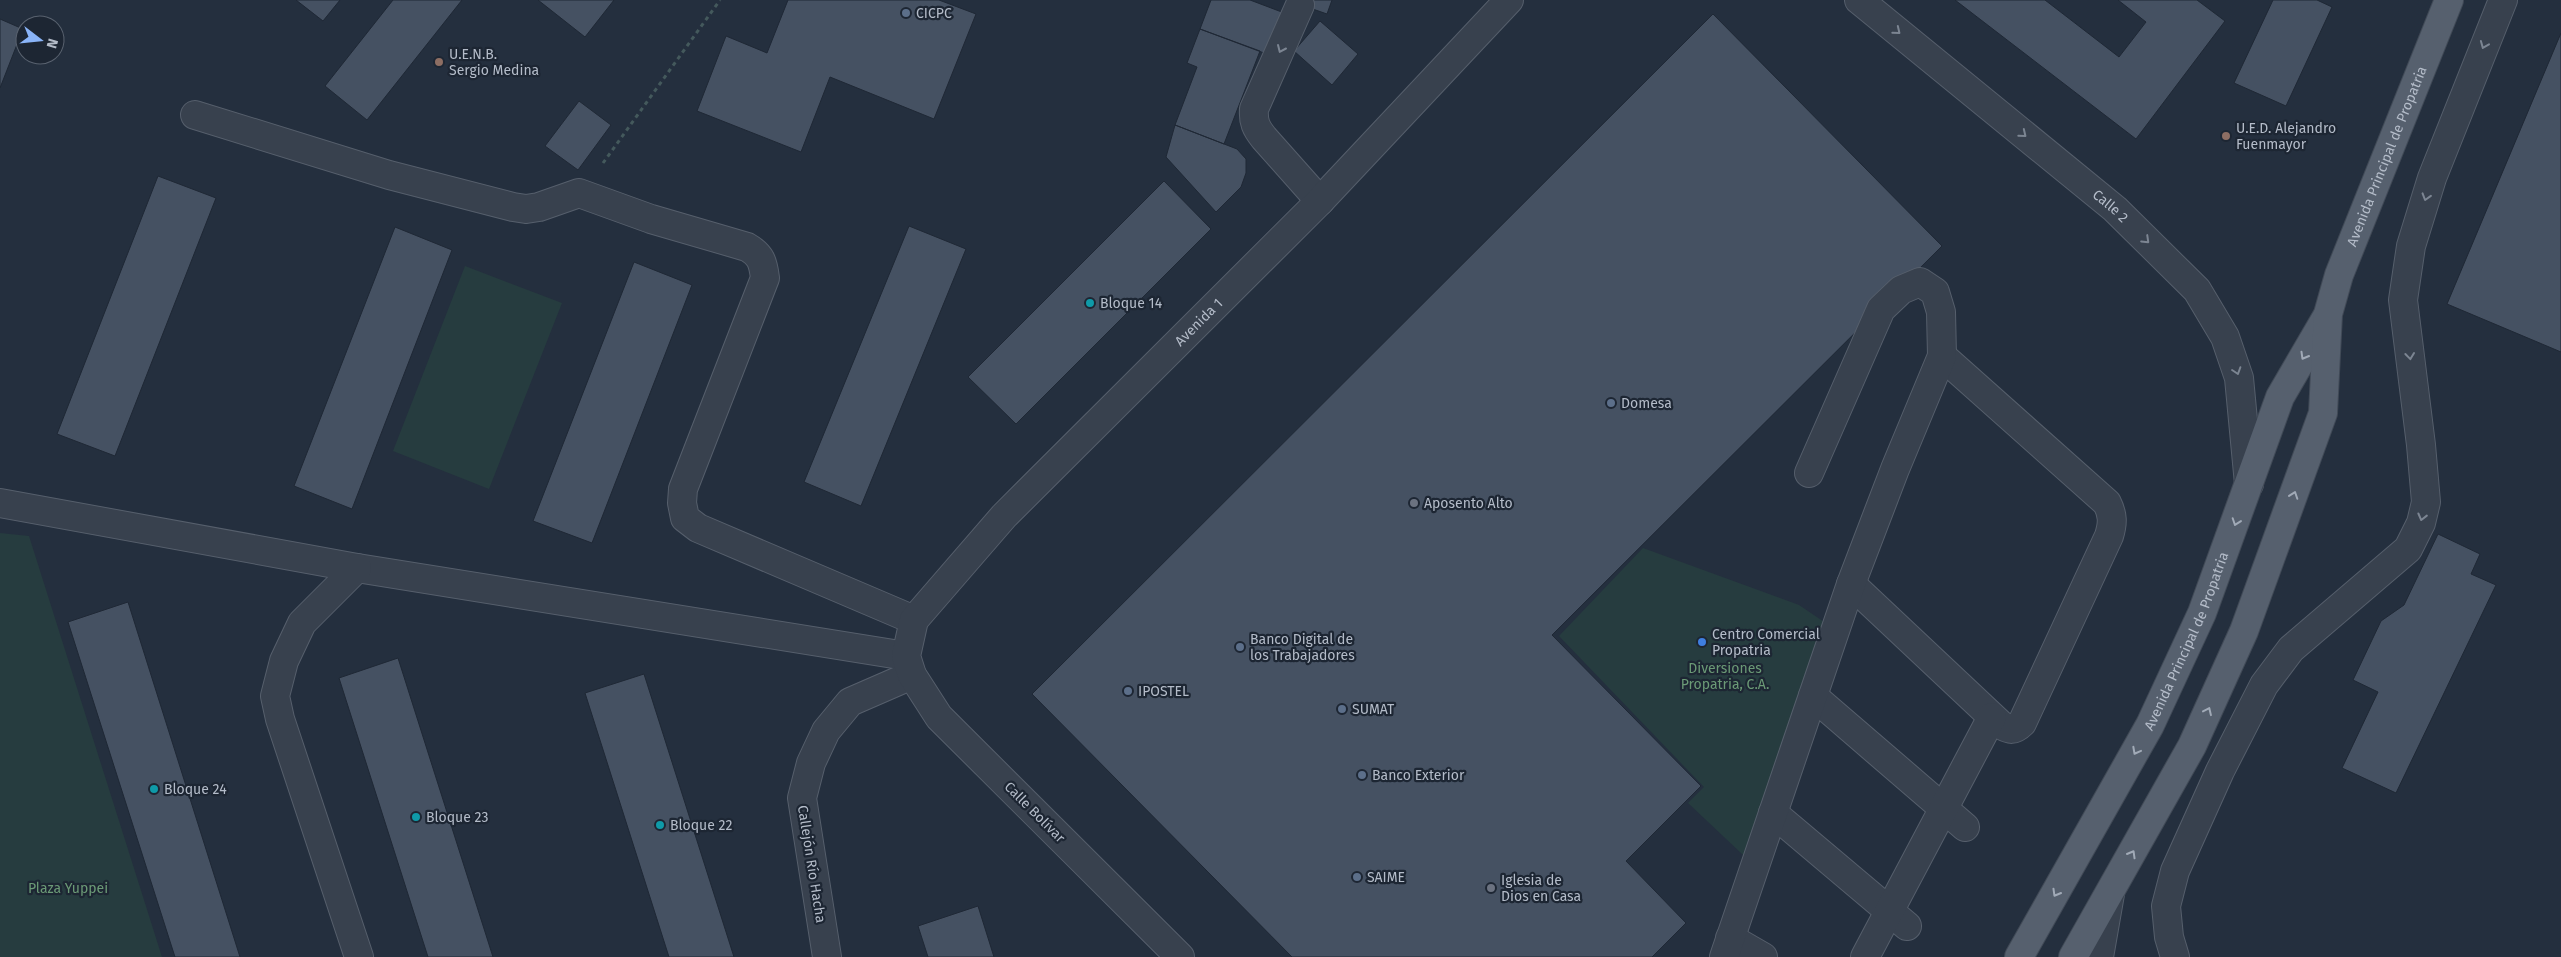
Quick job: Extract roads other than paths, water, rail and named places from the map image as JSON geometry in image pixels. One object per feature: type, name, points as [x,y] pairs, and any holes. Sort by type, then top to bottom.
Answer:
[{"type":"main road","name":"Avenida Principal de Propatria","points":[[2019,957],[2150,725],[2202,613],[2280,398],[2328,314],[2340,275],[2368,201],[2449,0]]},
{"type":"main road","name":"Avenida Principal de Propatria","points":[[2072,957],[2192,746],[2244,631],[2322,413],[2328,314]]},
{"type":"street","name":"Avenida 1","points":[[909,665],[908,639],[914,620],[1004,516],[1320,201],[1509,0]]},
{"type":"street","name":"Calle 2","points":[[1859,0],[2115,209],[2197,290],[2225,337],[2239,378],[2249,484]]},
{"type":"street","points":[[2175,957],[2168,937],[2166,906],[2175,871],[2220,771],[2264,684],[2291,650],[2408,549],[2421,523],[2426,502],[2403,300],[2411,246],[2432,178],[2503,0]]},
{"type":"street","points":[[1300,5],[1254,109],[1253,119],[1256,129],[1320,201]]},
{"type":"street","points":[[195,115],[389,175],[513,207],[526,209],[539,207],[579,193],[651,219],[747,247],[758,253],[763,262],[765,278],[683,489],[682,503],[685,518],[698,528],[735,546],[914,620]]},
{"type":"street","points":[[1763,957],[1727,948],[1851,584],[1915,419],[1942,356],[1941,312],[1935,292],[1920,282],[1901,290],[1881,309],[1810,473]]},
{"type":"street","points":[[1851,584],[1992,717],[2010,730],[2016,729],[2022,723],[2109,536],[2113,523],[2112,512],[2107,503],[1942,356]]},
{"type":"street","points":[[0,503],[909,665]]},
{"type":"street","points":[[357,568],[302,623],[284,661],[275,696],[280,719],[359,957]]},
{"type":"street","name":"Callejón Río Hacha","points":[[827,957],[802,798],[811,763],[826,731],[850,702],[909,665]]},
{"type":"street","name":"Calle Bolívar","points":[[909,665],[939,717],[1180,957]]},
{"type":"street","points":[[1813,696],[1965,827]]},
{"type":"street","points":[[1865,957],[1898,919],[1944,810],[1992,717]]},
{"type":"street","points":[[1773,813],[1898,919]]},
{"type":"street","points":[[2099,957],[2111,891]]},
{"type":"place","name":"CICPC","points":[[906,13]]},
{"type":"place","name":"U.E.N.B. Sergio Medina","points":[[439,62]]},
{"type":"place","name":"U.E.D. Alejandro Fuenmayor","points":[[2226,136]]},
{"type":"place","name":"Bloque 14","points":[[1090,303]]},
{"type":"place","name":"Domesa","points":[[1611,403]]},
{"type":"place","name":"Aposento Alto","points":[[1414,503]]},
{"type":"place","name":"Centro Comercial Propatria","points":[[1702,642]]},
{"type":"place","name":"Banco Digital de los Trabajadores","points":[[1240,647]]},
{"type":"place","name":"IPOSTEL","points":[[1128,691]]},
{"type":"place","name":"SUMAT","points":[[1342,709]]},
{"type":"place","name":"Banco Exterior","points":[[1362,775]]},
{"type":"place","name":"Bloque 24","points":[[154,789]]},
{"type":"place","name":"Bloque 23","points":[[416,817]]},
{"type":"place","name":"Bloque 22","points":[[660,825]]},
{"type":"place","name":"SAIME","points":[[1357,877]]},
{"type":"place","name":"Iglesia de Dios en Casa","points":[[1491,888]]},
{"type":"park label","name":"Diversiones Propatria, C.A.","points":[[1725,676]]},
{"type":"park label","name":"Plaza Yuppei","points":[[68,888]]}]
